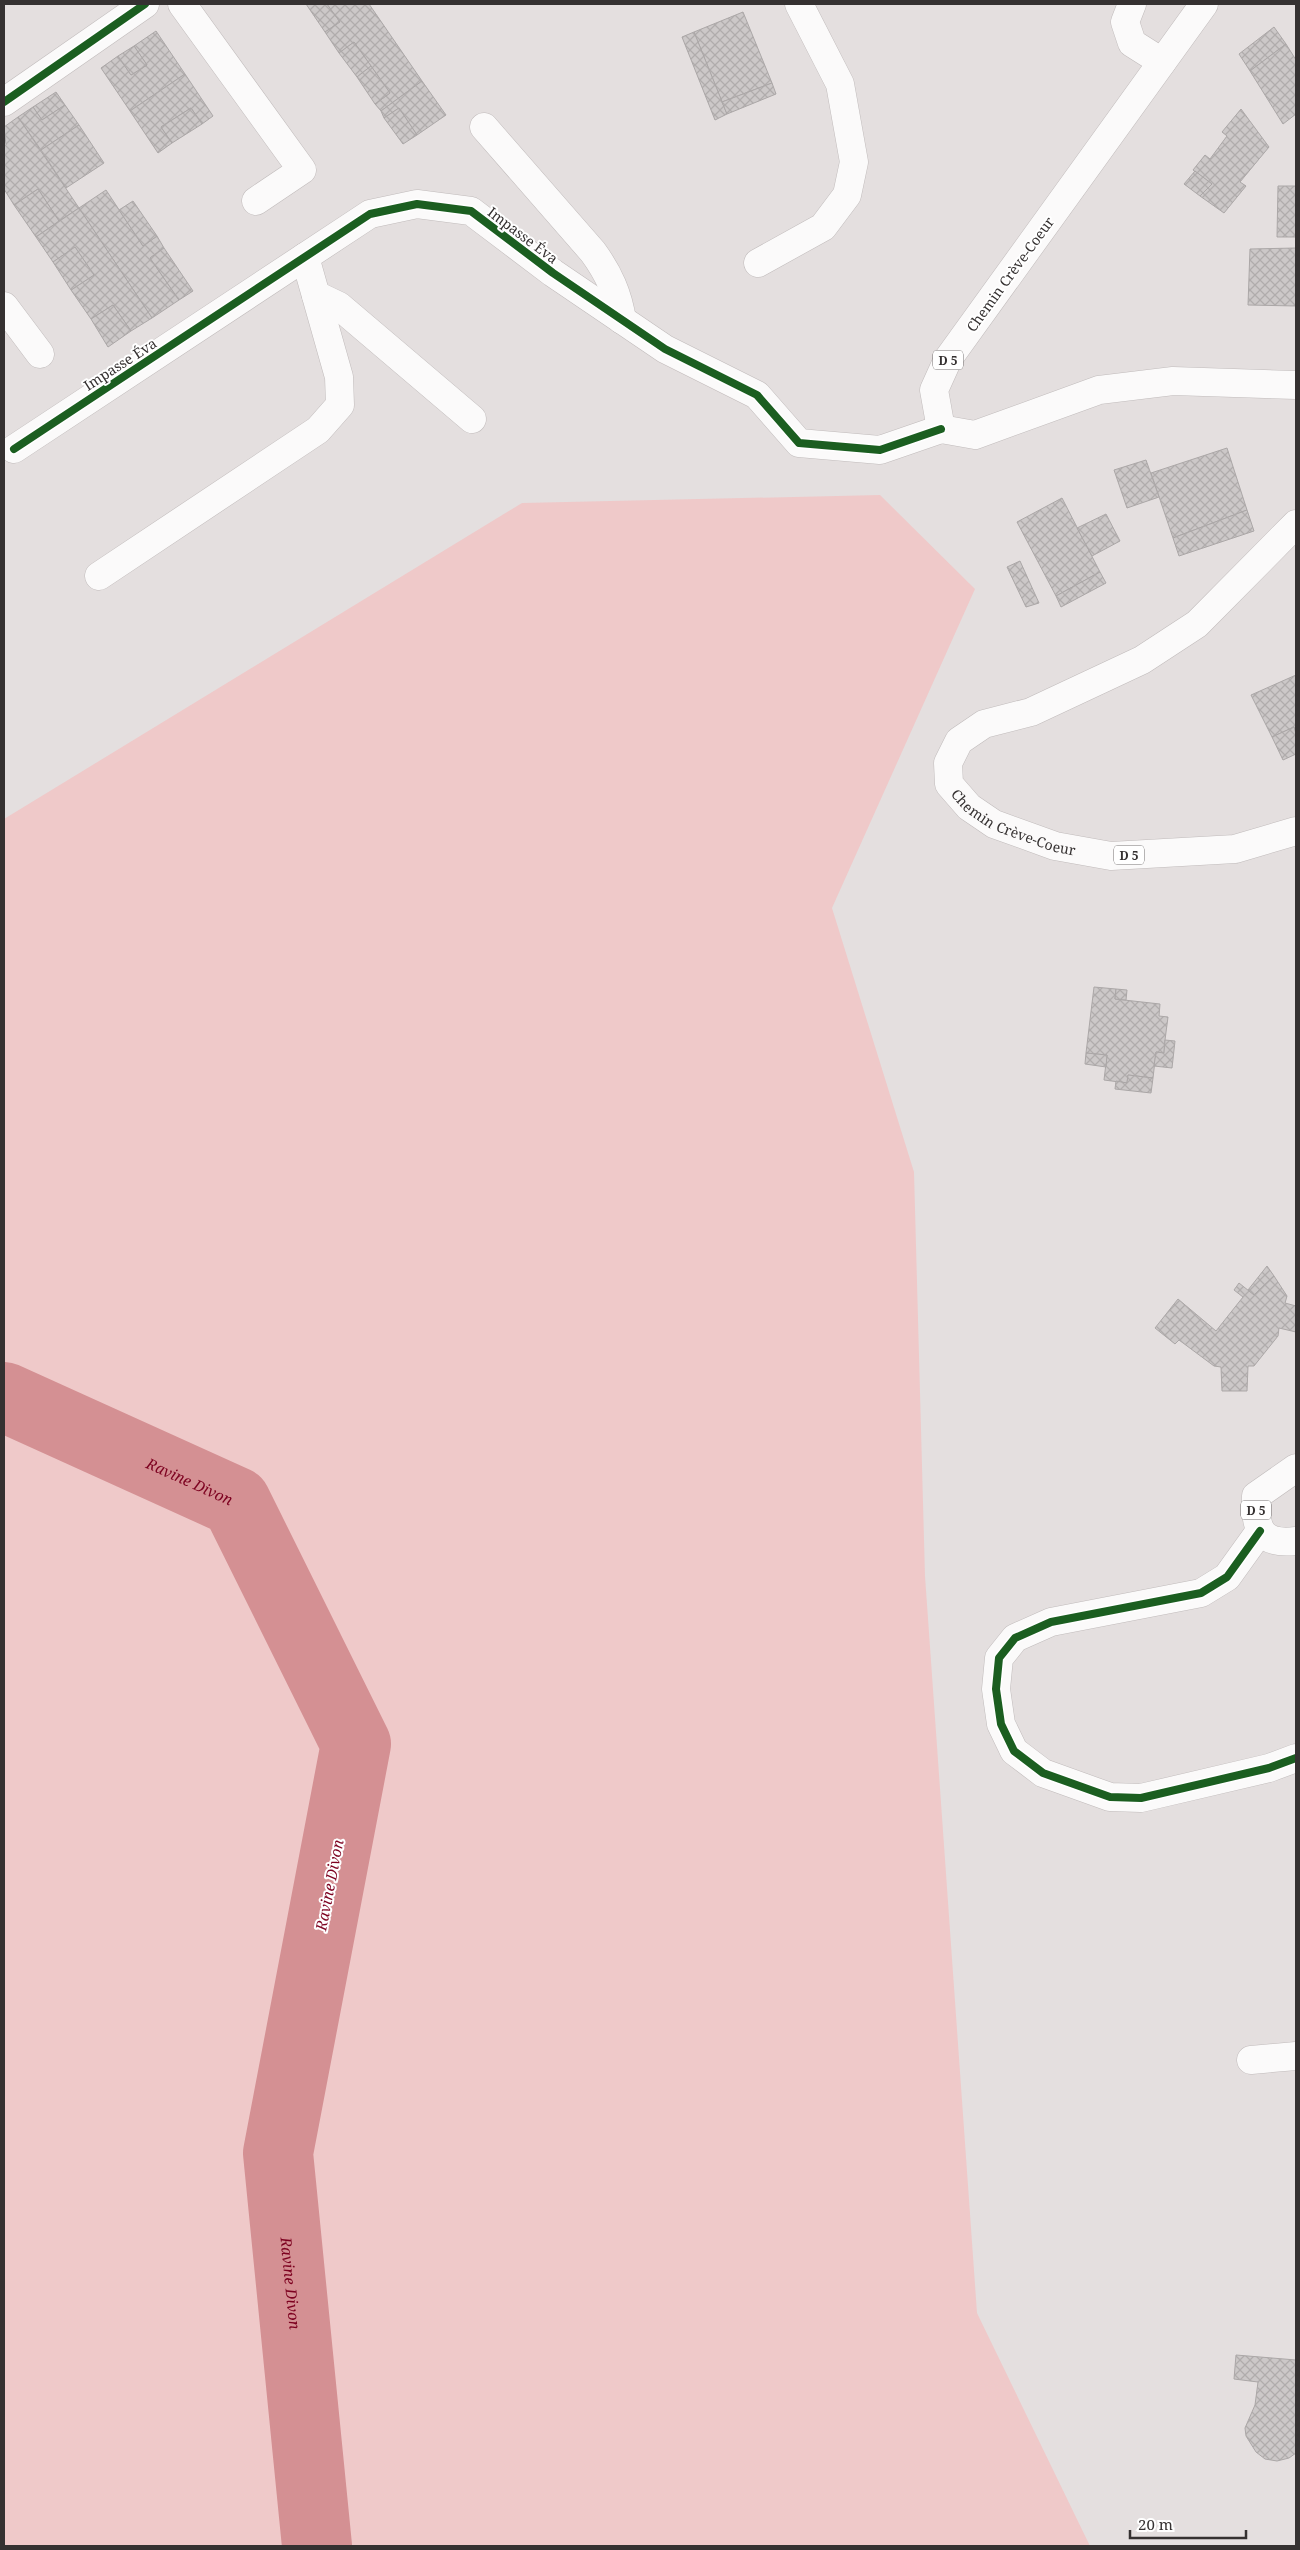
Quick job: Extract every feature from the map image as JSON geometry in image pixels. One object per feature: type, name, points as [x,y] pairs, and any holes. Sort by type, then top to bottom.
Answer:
[{"type":"street","points":[[4,102],[145,4]]},
{"type":"street","points":[[182,4],[302,170],[256,201]]},
{"type":"street","points":[[758,262],[823,227],[848,195],[854,162],[840,84],[799,4]]},
{"type":"street","points":[[1132,4],[1125,22],[1132,43],[1162,62]]},
{"type":"street","name":"Chemin Crève-Coeur","points":[[941,429],[934,390],[948,360],[1204,4]]},
{"type":"street","points":[[484,126],[593,252],[608,273],[619,302],[622,320]]},
{"type":"street","name":"Impasse Éva","points":[[14,449],[370,214],[417,204],[471,211],[553,273],[665,349],[757,395],[799,443],[880,450],[941,429]]},
{"type":"street","points":[[99,576],[318,430],[340,405],[340,377],[305,257]]},
{"type":"street","points":[[316,295],[345,311],[472,419]]},
{"type":"street","points":[[4,306],[40,354]]},
{"type":"street","points":[[941,429],[975,435],[1099,390],[1164,382],[1296,386]]},
{"type":"street","name":"Chemin Crève-Coeur","points":[[1296,524],[1197,624],[1142,660],[1031,712],[984,724],[959,741],[948,763],[949,784],[969,807],[994,824],[1055,846],[1112,856],[1225,849],[1296,831]]},
{"type":"street","name":"D 5","points":[[1296,1468],[1256,1496],[1256,1519],[1260,1532],[1269,1540],[1296,1541]]},
{"type":"street","points":[[1260,1532],[1227,1577],[1201,1593],[1051,1622],[1016,1638],[999,1658],[996,1689],[1001,1724],[1014,1751],[1043,1773],[1110,1797],[1141,1798],[1269,1768],[1296,1758]]},
{"type":"street","points":[[1251,2060],[1296,2056]]},
{"type":"shaded area","points":[[880,495],[975,589],[832,908],[914,1172],[925,1576],[977,2313],[1090,2546],[4,2546],[4,819],[522,503]]},
{"type":"building","points":[[306,4],[327,4],[340,22],[325,32]]},
{"type":"building","points":[[327,4],[369,4],[422,81],[381,111],[375,104],[390,93],[354,42],[339,53],[325,32],[340,22]]},
{"type":"building","points":[[743,12],[772,83],[722,102],[694,32]]},
{"type":"building","points":[[1274,27],[1286,44],[1250,71],[1239,54]]},
{"type":"building","points":[[156,31],[185,74],[130,111],[101,68],[118,56],[131,75],[147,65],[134,46]]},
{"type":"building","points":[[694,32],[727,114],[715,120],[682,37]]},
{"type":"building","points":[[354,42],[371,66],[357,77],[339,53]]},
{"type":"building","points":[[1286,44],[1296,60],[1296,114],[1283,124],[1250,71]]},
{"type":"building","points":[[134,46],[147,65],[131,75],[118,56]]},
{"type":"building","points":[[371,66],[390,93],[375,104],[357,77]]},
{"type":"building","points":[[185,74],[213,116],[202,124],[191,108],[161,127],[172,143],[158,153],[130,111]]},
{"type":"building","points":[[422,81],[446,115],[417,135],[399,108],[384,118],[381,111]]},
{"type":"building","points":[[772,83],[776,94],[727,114],[722,102]]},
{"type":"building","points":[[56,92],[65,105],[42,120],[33,107]]},
{"type":"building","points":[[65,105],[79,125],[41,150],[18,117],[33,107],[42,120]]},
{"type":"building","points":[[191,108],[202,124],[172,143],[161,127]]},
{"type":"building","points":[[399,108],[417,135],[403,144],[384,118]]},
{"type":"building","points":[[1241,109],[1269,147],[1240,182],[1246,186],[1224,213],[1200,196],[1212,184],[1193,170],[1205,155],[1210,159],[1227,136],[1222,132]]},
{"type":"building","points":[[18,117],[79,208],[59,221],[38,189],[14,205],[4,189],[4,146],[6,145],[4,127]]},
{"type":"building","points":[[79,125],[104,163],[66,188],[41,150]]},
{"type":"building","points":[[1195,171],[1212,184],[1200,196],[1184,184]]},
{"type":"building","points":[[1278,186],[1296,186],[1296,237],[1277,237]]},
{"type":"building","points":[[38,189],[59,221],[36,237],[14,205]]},
{"type":"building","points":[[106,190],[143,246],[157,236],[164,248],[150,258],[179,300],[152,318],[79,208]]},
{"type":"building","points":[[133,201],[157,236],[143,246],[119,210]]},
{"type":"building","points":[[79,208],[152,318],[131,331],[113,305],[91,319],[71,290],[94,275],[75,247],[53,262],[36,237]]},
{"type":"building","points":[[75,247],[94,275],[71,290],[53,262]]},
{"type":"building","points":[[164,248],[193,291],[179,300],[150,258]]},
{"type":"building","points":[[1296,248],[1296,306],[1248,305],[1250,249]]},
{"type":"building","points":[[113,305],[131,331],[108,347],[91,319]]},
{"type":"building","points":[[1227,448],[1247,510],[1173,538],[1151,473]]},
{"type":"building","points":[[1146,460],[1159,497],[1127,508],[1114,470]]},
{"type":"building","points":[[1062,498],[1100,572],[1056,596],[1017,522]]},
{"type":"building","points":[[1247,510],[1254,531],[1179,556],[1173,538]]},
{"type":"building","points":[[1106,514],[1120,541],[1092,556],[1077,528]]},
{"type":"building","points":[[1020,561],[1039,603],[1026,607],[1007,567]]},
{"type":"building","points":[[1100,572],[1106,583],[1061,607],[1056,596]]},
{"type":"building","points":[[1296,675],[1296,734],[1294,727],[1272,737],[1251,695]]},
{"type":"building","points":[[1294,727],[1296,754],[1283,760],[1272,737]]},
{"type":"building","points":[[1094,987],[1116,989],[1115,999],[1160,1004],[1159,1016],[1168,1017],[1164,1053],[1156,1052],[1153,1078],[1128,1075],[1127,1083],[1104,1080],[1107,1055],[1086,1053]]},
{"type":"building","points":[[1116,989],[1127,990],[1126,1000],[1115,999]]},
{"type":"building","points":[[1165,1040],[1175,1041],[1172,1068],[1154,1066],[1156,1052],[1164,1053]]},
{"type":"building","points":[[1086,1053],[1107,1055],[1106,1067],[1085,1064]]},
{"type":"building","points":[[1128,1075],[1153,1078],[1151,1093],[1115,1089],[1116,1081],[1127,1083]]},
{"type":"building","points":[[1267,1266],[1274,1276],[1254,1295],[1248,1290]]},
{"type":"building","points":[[1274,1276],[1287,1296],[1285,1303],[1296,1306],[1296,1332],[1279,1328],[1278,1336],[1254,1366],[1248,1366],[1247,1391],[1222,1391],[1221,1367],[1214,1366],[1179,1340],[1175,1344],[1155,1328],[1178,1299],[1216,1331],[1243,1297],[1234,1290],[1239,1283],[1254,1295]]},
{"type":"building","points":[[1236,2355],[1296,2360],[1296,2453],[1289,2458],[1277,2461],[1265,2459],[1256,2452],[1246,2436],[1245,2428],[1255,2405],[1258,2382],[1234,2379]]},
{"type":"waterway","name":"Ravine Divon","points":[[4,1397],[236,1502],[356,1744],[278,2153],[317,2546]]},
{"type":"cycle path","points":[[4,102],[145,4]]},
{"type":"cycle path","points":[[14,449],[370,214],[417,204],[471,211],[553,273],[665,349],[757,395],[799,443],[880,450],[941,429]]},
{"type":"cycle path","points":[[1260,1531],[1227,1577],[1201,1593],[1051,1622],[1015,1638],[999,1658],[996,1689],[1001,1724],[1014,1751],[1043,1773],[1110,1797],[1141,1798],[1269,1768],[1296,1758]]}]
